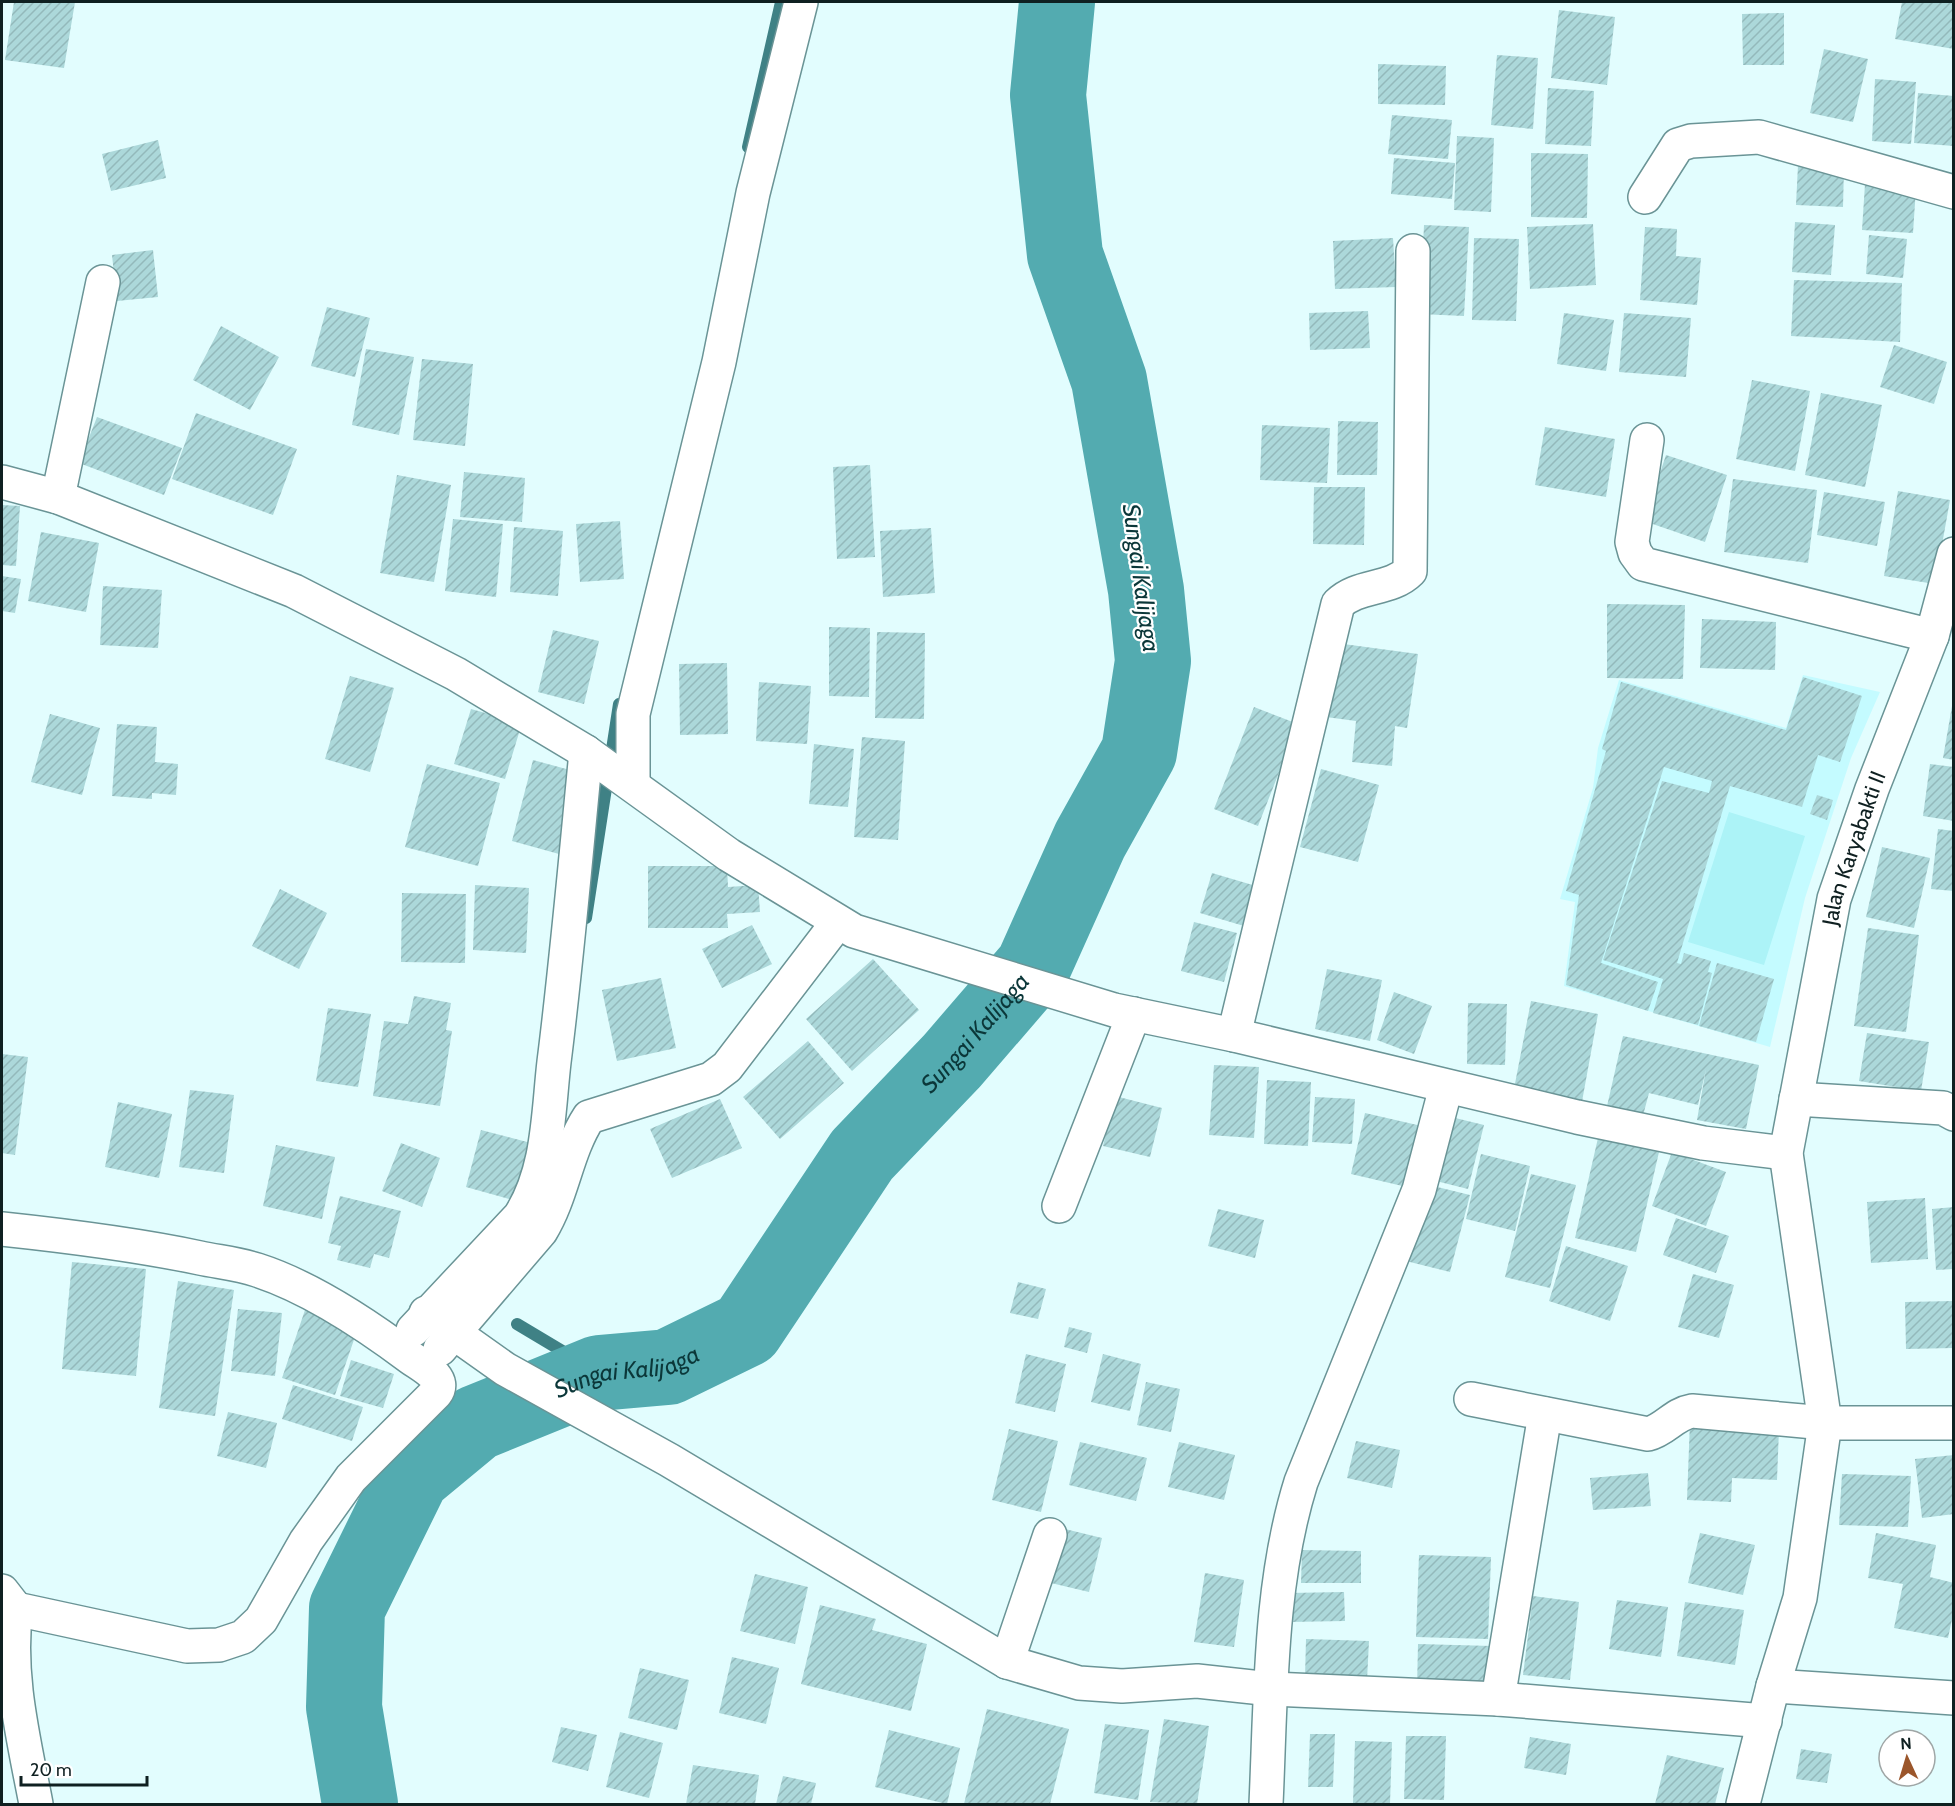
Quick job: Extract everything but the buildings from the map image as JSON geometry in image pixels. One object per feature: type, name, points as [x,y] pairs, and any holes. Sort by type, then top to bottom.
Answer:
[{"type":"street","points":[[411,1357],[426,1313],[519,1216],[532,1198],[539,1177],[610,769],[633,714],[719,362],[753,193],[801,2]]},
{"type":"street","points":[[1646,197],[1678,145],[1691,141],[1759,137],[1953,192]]},
{"type":"street","points":[[1234,1035],[1338,604],[1352,594],[1392,583],[1410,571],[1413,251]]},
{"type":"street","points":[[58,497],[103,282]]},
{"type":"street","points":[[1647,440],[1632,542],[1635,553],[1643,564],[1932,636]]},
{"type":"street","points":[[2,482],[58,497],[294,591],[456,674],[610,769],[729,855],[838,922],[869,937],[1124,1012],[1234,1035],[1446,1087],[1702,1143],[1786,1153]]},
{"type":"street","name":"Jalan Karyabakti II","points":[[1743,1804],[1773,1686],[1800,1599],[1825,1423],[1786,1153],[1834,898],[1872,789],[1932,636],[1953,554]]},
{"type":"street","points":[[411,1357],[455,1334],[541,1231],[553,1212],[578,1133],[589,1117],[711,1079],[727,1067],[838,922]]},
{"type":"street","points":[[1059,1206],[1124,1012]]},
{"type":"street","points":[[1266,1804],[1279,1597],[1290,1517],[1301,1482],[1419,1190],[1446,1087]]},
{"type":"street","points":[[1796,1099],[1943,1108],[1953,1114]]},
{"type":"street","points":[[2,1229],[123,1243],[256,1269],[298,1286],[411,1357],[439,1380],[439,1389],[351,1478],[306,1541],[261,1620],[243,1637],[219,1645],[187,1646],[9,1600],[18,1703],[36,1804]]},
{"type":"street","points":[[426,1313],[505,1369],[669,1460],[1007,1662],[1079,1683],[1122,1686],[1197,1681],[1272,1689],[1498,1699],[1765,1721]]},
{"type":"street","points":[[1471,1400],[1648,1434],[1657,1432],[1681,1413],[1692,1411],[1825,1423],[1953,1423]]},
{"type":"street","points":[[1498,1699],[1545,1414]]},
{"type":"street","points":[[1007,1662],[1050,1535]]},
{"type":"street","points":[[1773,1686],[1953,1698]]},
{"type":"shaded area","points":[[1803,675],[1880,692],[1851,758],[1805,898],[1770,1047],[1564,986],[1575,902],[1560,899],[1593,788],[1598,748],[1619,680],[1786,728]]},
{"type":"shaded area","points":[[1729,812],[1805,836],[1764,965],[1688,942]]},
{"type":"waterway","points":[[748,147],[781,2]]},
{"type":"waterway","name":"Sungai Kalijaga","points":[[360,1804],[344,1707],[347,1608],[412,1476],[476,1423],[599,1373],[668,1367],[746,1329],[862,1155],[952,1061],[1033,967],[1090,840],[1139,752],[1153,661],[1146,590],[1109,380],[1065,255],[1048,95],[1057,2]]},
{"type":"waterway","points":[[586,918],[619,704]]},
{"type":"waterway","points":[[517,1324],[599,1373]]}]
